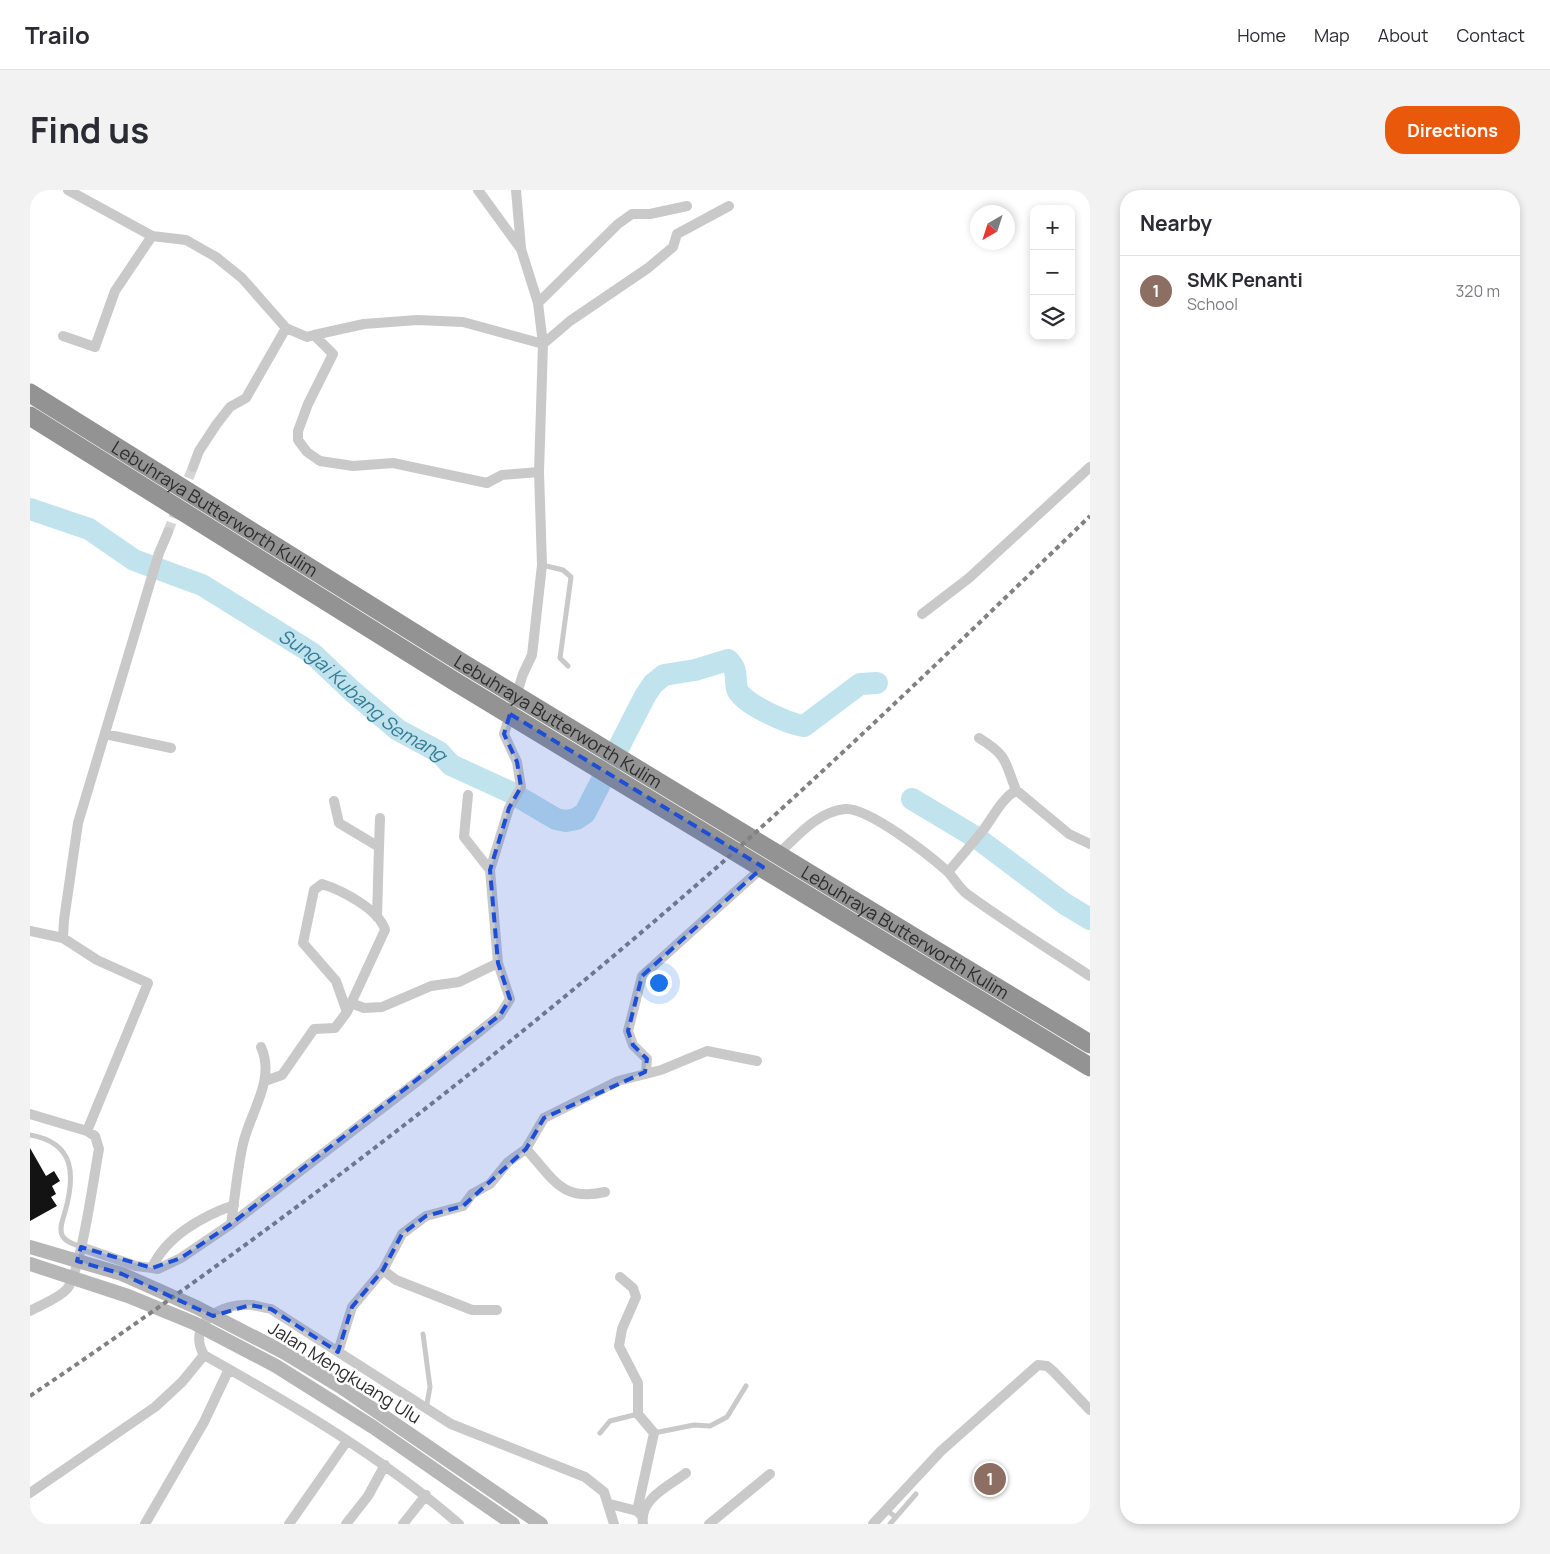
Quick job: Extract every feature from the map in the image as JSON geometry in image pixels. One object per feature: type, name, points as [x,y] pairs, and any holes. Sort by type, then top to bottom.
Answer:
[{"type":"highway","name":"Lebuhraya Butterworth Kulim","points":[[30,393],[464,664],[1090,1044]]},
{"type":"highway","name":"Lebuhraya Butterworth Kulim","points":[[30,416],[454,681],[1090,1067]]},
{"type":"main road","name":"Jalan Mengkuang Ulu","points":[[30,1247],[122,1274],[196,1307],[285,1353],[341,1387],[541,1524]]},
{"type":"main road","name":"Jalan Mengkuang Ulu","points":[[30,1264],[128,1296],[194,1323],[276,1366],[373,1428],[513,1524]]},
{"type":"street","points":[[68,190],[152,236],[186,240],[216,257],[242,278],[286,328],[307,337],[364,324],[417,320],[463,322],[542,344]]},
{"type":"street","points":[[478,190],[521,249]]},
{"type":"street","points":[[81,1247],[136,1266],[158,1269],[181,1258],[231,1224],[500,1014],[510,999],[498,963],[493,933],[490,870],[512,802],[521,787],[517,762],[504,734],[523,674],[532,655],[542,565],[539,472],[542,344],[538,303],[521,249],[516,190]]},
{"type":"street","points":[[538,303],[618,224],[632,214],[650,214],[686,206]]},
{"type":"street","points":[[542,344],[570,321],[648,268],[673,247],[677,234],[730,206]]},
{"type":"street","points":[[62,336],[95,347],[115,291],[152,236]]},
{"type":"street","points":[[192,467],[199,451],[230,407],[246,398],[286,328]]},
{"type":"street","points":[[314,335],[333,354],[308,404],[298,431],[298,440],[307,452],[320,461],[353,466],[393,463],[487,483],[502,475],[539,472]]},
{"type":"street","points":[[922,614],[969,578],[1090,467]]},
{"type":"street","points":[[63,938],[78,823],[159,554],[168,532]]},
{"type":"street","points":[[105,734],[171,748]]},
{"type":"street","points":[[979,738],[999,750],[1006,759],[1016,790],[1069,834],[1090,844]]},
{"type":"street","points":[[948,872],[985,828],[996,809],[1007,796],[1016,790]]},
{"type":"street","points":[[468,795],[464,837],[490,870]]},
{"type":"street","points":[[334,801],[339,823],[380,847]]},
{"type":"street","points":[[646,1073],[647,1059],[630,1040],[628,1031],[642,976],[815,821],[828,812],[848,809],[865,813],[928,856],[948,872],[965,892],[1090,976]]},
{"type":"street","points":[[377,917],[380,818]]},
{"type":"street","points":[[265,1081],[282,1075],[314,1029],[335,1028],[349,1007],[385,930],[377,917],[342,890],[322,884],[314,890],[303,943],[336,981],[349,1007]]},
{"type":"street","points":[[30,931],[63,938],[97,960],[148,983],[88,1131]]},
{"type":"street","points":[[349,1007],[382,1007],[430,986],[458,982],[498,963]]},
{"type":"street","points":[[231,1224],[243,1143],[265,1081],[265,1056],[261,1048]]},
{"type":"street","points":[[338,1352],[352,1308],[383,1270],[402,1234],[426,1216],[463,1206],[472,1194],[490,1184],[508,1162],[526,1149],[544,1118],[618,1081],[660,1070],[707,1051],[757,1061]]},
{"type":"street","points":[[30,1114],[88,1131],[95,1136],[100,1149],[81,1247],[72,1281],[68,1288],[30,1311]]},
{"type":"street","points":[[526,1149],[563,1190],[586,1196],[605,1192]]},
{"type":"street","points":[[152,1268],[157,1256],[181,1233],[213,1212],[234,1204]]},
{"type":"street","points":[[383,1270],[396,1280],[472,1310],[497,1310]]},
{"type":"street","points":[[620,1277],[633,1288],[636,1297],[622,1329],[620,1346],[638,1383],[638,1414],[654,1433],[641,1517]]},
{"type":"street","points":[[459,1524],[426,1495],[385,1466],[204,1355],[199,1345],[198,1335],[205,1320],[226,1309],[250,1305],[271,1309],[426,1410],[478,1437],[585,1477],[604,1492],[610,1504],[611,1522]]},
{"type":"street","points":[[30,1493],[155,1407],[182,1382],[204,1355]]},
{"type":"street","points":[[872,1524],[941,1451],[1038,1365],[1047,1366],[1054,1371],[1090,1410]]},
{"type":"street","points":[[145,1524],[204,1422],[229,1369]]},
{"type":"street","points":[[289,1524],[347,1441]]},
{"type":"street","points":[[346,1524],[368,1496],[385,1466]]},
{"type":"street","points":[[641,1517],[646,1504],[686,1473]]},
{"type":"street","points":[[709,1524],[770,1474]]},
{"type":"street","points":[[403,1524],[426,1495]]},
{"type":"street","points":[[610,1504],[641,1517]]},
{"type":"lane","points":[[542,565],[563,570],[572,577],[560,658],[568,666]]},
{"type":"lane","points":[[30,1135],[38,1136],[58,1147],[69,1158],[72,1173],[72,1189],[60,1230],[62,1237],[70,1243],[81,1247]]},
{"type":"lane","points":[[423,1334],[430,1388],[426,1410]]},
{"type":"lane","points":[[654,1433],[694,1425],[710,1426],[726,1417],[746,1386]]},
{"type":"lane","points":[[600,1433],[610,1421],[638,1414]]},
{"type":"lane","points":[[890,1524],[916,1494]]},
{"type":"lane","points":[[885,1510],[896,1517]]},
{"type":"highlighted area","points":[[510,714],[763,867],[642,976],[628,1031],[633,1045],[647,1059],[645,1072],[544,1118],[526,1149],[463,1206],[426,1216],[402,1234],[383,1270],[352,1307],[338,1352],[271,1309],[250,1305],[213,1316],[122,1274],[77,1261],[81,1247],[152,1268],[181,1258],[231,1224],[500,1015],[510,999],[498,963],[490,870],[509,808],[521,787],[517,762],[504,734]]},
{"type":"building","points":[[30,1148],[46,1176],[54,1171],[60,1181],[52,1186],[56,1194],[51,1197],[57,1206],[30,1221]]},
{"type":"waterway","name":"Sungai Kubang Semang","points":[[30,509],[89,529],[134,560],[202,585],[312,653],[352,691],[398,730],[439,752],[451,765],[510,792],[556,819],[566,821],[576,819],[585,813],[645,696],[653,684],[664,675],[695,670],[728,660],[735,671],[737,689],[747,701],[778,717],[804,726],[860,684],[877,683]]},
{"type":"waterway","name":"Sungai Kubang Semang","points":[[912,799],[977,838],[1065,904],[1090,919]]},
{"type":"tunnel","points":[[183,492],[193,467]]},
{"type":"tunnel","points":[[168,532],[178,505]]},
{"type":"railway","points":[[30,1396],[119,1335],[295,1208],[467,1076],[551,1008],[634,939],[764,825],[905,694],[1090,516]]},
{"type":"place","name":"SMK Penanti","points":[[990,1479]]}]
